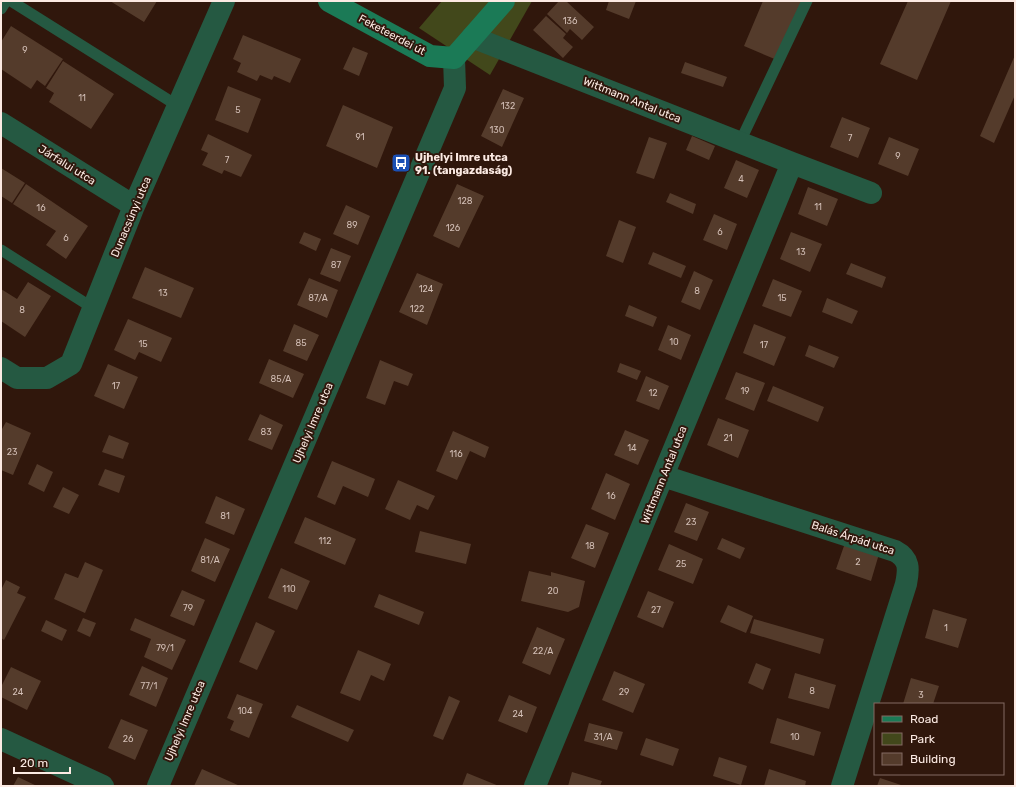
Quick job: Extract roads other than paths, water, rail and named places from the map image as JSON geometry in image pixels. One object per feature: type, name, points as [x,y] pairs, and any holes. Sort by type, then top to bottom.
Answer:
[{"type":"main road","points":[[454,58],[504,1]]},
{"type":"main road","name":"Feketeerdei út","points":[[342,4],[430,56],[454,58]]},
{"type":"street","name":"Dunacsúnyi utca","points":[[1,368],[17,378],[47,378],[71,364],[134,206],[224,1]]},
{"type":"street","name":"Wittmann Antal utca","points":[[472,37],[871,193]]},
{"type":"street","name":"Ujhelyi Imre utca","points":[[158,786],[455,88],[454,58]]},
{"type":"street","name":"Járfalui utca","points":[[1,123],[134,206]]},
{"type":"street","name":"Wittmann Antal utca","points":[[535,786],[792,163]]},
{"type":"street","name":"Balás Árpád utca","points":[[663,476],[895,551],[906,560],[909,567],[906,584],[842,786]]},
{"type":"street","points":[[1,739],[103,786]]},
{"type":"lane","points":[[1,9],[6,1]]},
{"type":"lane","points":[[11,1],[178,106]]},
{"type":"lane","points":[[740,142],[807,1]]},
{"type":"lane","points":[[1,250],[94,308]]},
{"type":"place","name":"Ujhelyi Imre utca 91. (tangazdaság)","points":[[401,163]]}]
